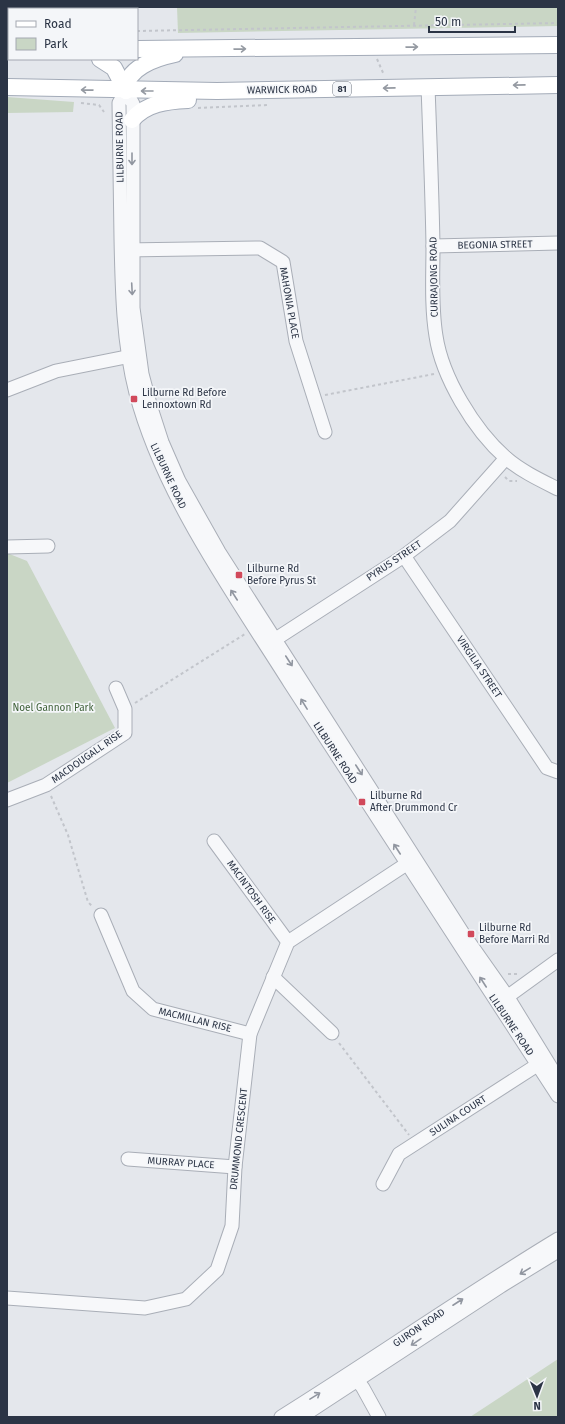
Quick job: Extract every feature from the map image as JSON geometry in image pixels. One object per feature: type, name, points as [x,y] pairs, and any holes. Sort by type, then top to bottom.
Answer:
[{"type":"main road","points":[[138,49],[558,45]]},
{"type":"main road","points":[[126,91],[126,82],[130,76],[144,65],[173,55],[211,49]]},
{"type":"main road","points":[[102,60],[114,68],[126,91]]},
{"type":"main road","name":"WARWICK ROAD","points":[[7,87],[126,91],[558,85]]},
{"type":"main road","points":[[132,120],[145,108],[163,103],[174,101],[254,98],[278,90]]},
{"type":"street","name":"CURRAJONG ROAD","points":[[428,87],[433,246],[432,296],[436,337],[445,372],[474,419],[506,458],[532,476],[558,489]]},
{"type":"street","name":"LILBURNE ROAD","points":[[126,91],[133,104],[124,310],[134,356],[136,391],[159,460],[206,549],[270,642],[542,1062],[558,1096]]},
{"type":"street","name":"LILBURNE ROAD","points":[[126,91],[119,103],[127,250]]},
{"type":"street","name":"BEGONIA STREET","points":[[433,246],[558,243]]},
{"type":"street","name":"MAHONIA PLACE","points":[[127,250],[260,248],[283,262],[296,341],[325,432]]},
{"type":"street","points":[[7,390],[56,371],[134,356]]},
{"type":"street","name":"PYRUS STREET","points":[[270,642],[404,556],[450,521],[506,458]]},
{"type":"street","points":[[7,547],[48,546]]},
{"type":"street","name":"VIRGILIA STREET","points":[[404,556],[547,768],[558,772]]},
{"type":"street","name":"MACDOUGALL RISE","points":[[7,800],[46,785],[125,733],[126,709],[116,688]]},
{"type":"street","name":"MACINTOSH RISE","points":[[214,841],[288,942]]},
{"type":"street","points":[[288,942],[411,861]]},
{"type":"street","name":"MACMILLAN RISE","points":[[101,915],[133,991],[153,1009],[250,1034]]},
{"type":"street","name":"DRUMMOND CRESCENT","points":[[7,1298],[145,1308],[186,1299],[216,1270],[232,1226],[235,1167],[250,1034],[288,942]]},
{"type":"street","points":[[502,1000],[558,960]]},
{"type":"street","points":[[274,978],[332,1033]]},
{"type":"street","name":"LILBURNE ROAD","points":[[542,1062],[558,1079]]},
{"type":"street","name":"SULINA COURT","points":[[382,1184],[399,1154],[542,1062]]},
{"type":"street","name":"MURRAY PLACE","points":[[128,1160],[235,1167]]},
{"type":"street","name":"GURON ROAD","points":[[301,1417],[456,1303],[558,1239]]},
{"type":"street","name":"GURON ROAD","points":[[281,1417],[355,1377],[558,1251]]},
{"type":"street","points":[[355,1377],[363,1388],[379,1417]]},
{"type":"path","points":[[414,25],[416,7]]},
{"type":"path","points":[[138,31],[558,23]]},
{"type":"path","points":[[378,26],[377,60],[388,82],[387,88]]},
{"type":"path","points":[[313,398],[445,372]]},
{"type":"path","points":[[497,468],[509,481],[522,482]]},
{"type":"path","points":[[126,709],[248,632]]},
{"type":"path","points":[[46,785],[68,835],[88,902],[101,915]]},
{"type":"path","points":[[332,1033],[416,1144]]},
{"type":"green space","points":[[177,7],[558,7],[558,26],[178,33]]},
{"type":"green space","points":[[7,97],[74,102],[73,112],[7,113]]},
{"type":"green space","name":"Noel Gannon Park","points":[[7,553],[27,561],[115,728],[7,783]]},
{"type":"green space","points":[[558,1359],[558,1417],[470,1417]]},
{"type":"place","name":"Lilburne Rd Before Lennoxtown Rd","points":[[134,399]]},
{"type":"place","name":"Lilburne Rd Before Pyrus St","points":[[239,575]]},
{"type":"place","name":"Lilburne Rd After Drummond Cr","points":[[362,802]]},
{"type":"place","name":"Lilburne Rd Before Marri Rd","points":[[471,934]]}]
